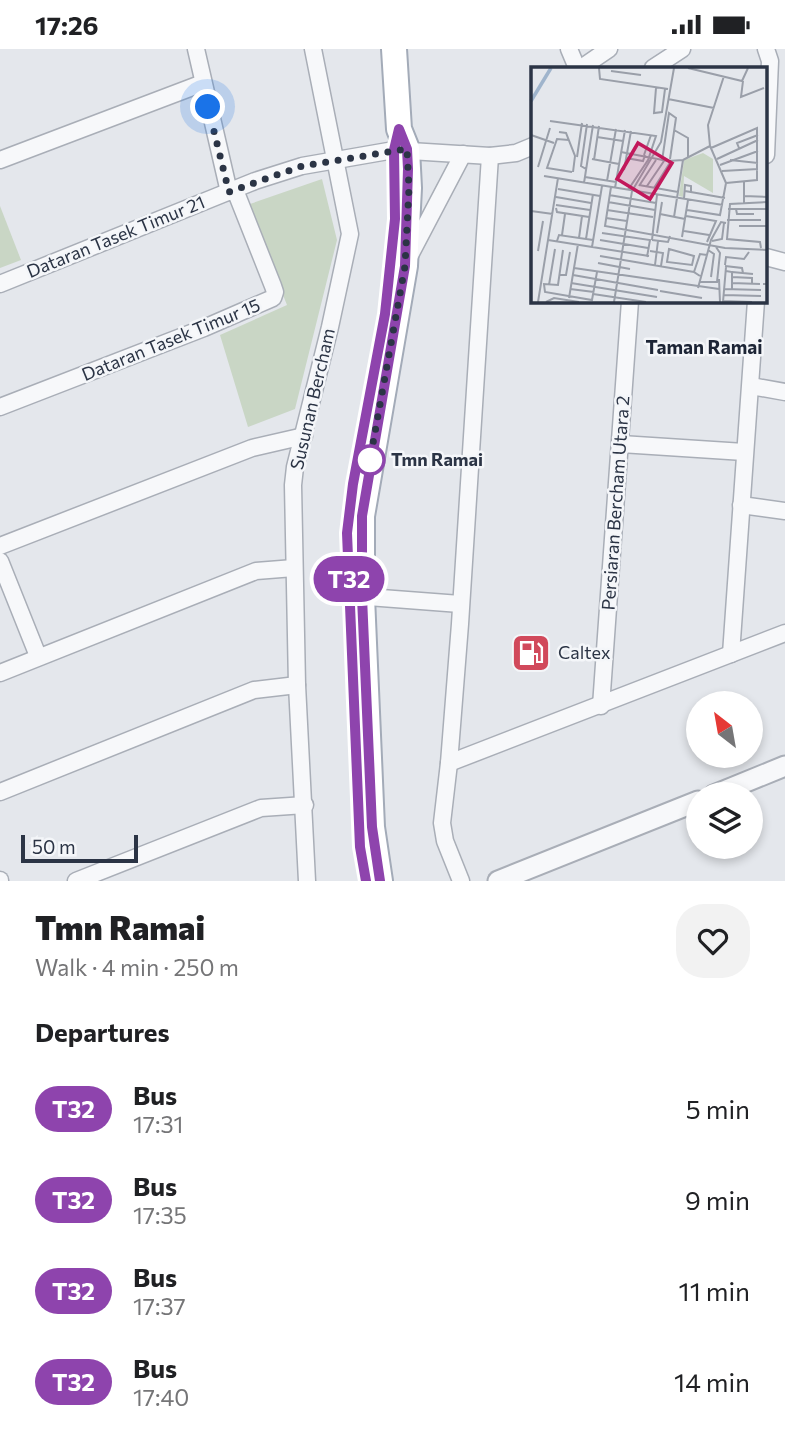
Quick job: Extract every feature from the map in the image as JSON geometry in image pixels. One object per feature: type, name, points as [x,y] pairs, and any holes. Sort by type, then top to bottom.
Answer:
[{"type":"main road","points":[[380,881],[372,827],[348,518],[385,314],[395,219],[400,143],[394,49]]},
{"type":"main road","points":[[366,881],[360,847],[356,596],[362,516],[405,266],[409,188],[400,143]]},
{"type":"street","points":[[196,49],[232,191]]},
{"type":"street","name":"Susunan Bercham","points":[[307,881],[297,685],[293,485],[350,235],[313,49]]},
{"type":"street","points":[[569,49],[578,67]]},
{"type":"street","points":[[581,67],[609,49]]},
{"type":"street","points":[[655,67],[682,49]]},
{"type":"street","points":[[766,49],[770,61],[768,108]]},
{"type":"street","points":[[0,160],[203,83]]},
{"type":"street","name":"Dataran Tasek Timur 21","points":[[0,284],[290,169],[400,143],[490,156],[516,153],[531,147]]},
{"type":"street","points":[[405,266],[451,172],[463,154]]},
{"type":"street","points":[[461,881],[445,841],[442,823],[449,763],[490,156]]},
{"type":"street","name":"Dataran Tasek Timur 15","points":[[0,407],[204,328],[273,298],[273,286],[232,191]]},
{"type":"street","points":[[768,258],[785,262]]},
{"type":"street","name":"Persiaran Bercham Utara 2","points":[[601,706],[631,303]]},
{"type":"street","points":[[731,654],[756,303]]},
{"type":"street","points":[[751,386],[785,392]]},
{"type":"street","points":[[0,546],[252,448],[304,436]]},
{"type":"street","points":[[621,444],[744,452]]},
{"type":"street","points":[[741,505],[785,511]]},
{"type":"street","points":[[0,561],[38,656]]},
{"type":"street","points":[[0,673],[256,571],[294,568]]},
{"type":"street","points":[[356,596],[460,604]]},
{"type":"street","points":[[449,763],[601,706],[785,632]]},
{"type":"street","points":[[0,792],[254,690],[297,685]]},
{"type":"street","points":[[746,782],[785,766]]},
{"type":"street","points":[[76,881],[261,808],[305,805]]},
{"type":"street","points":[[498,881],[686,806]]},
{"type":"green space","points":[[322,179],[337,240],[295,409],[248,427],[220,335],[287,305],[247,205]]},
{"type":"green space","points":[[0,206],[21,260],[0,268]]},
{"type":"bus line","name":"T32","points":[[366,881],[360,847],[347,533],[353,484],[385,314],[395,219],[394,150],[399,129],[407,149],[409,188],[405,266],[362,516],[362,597],[372,827],[380,881]]},
{"type":"place","name":"Tmn Ramai","points":[[370,460]]},
{"type":"place","name":"Caltex","points":[[531,653]]},
{"type":"district","name":"Taman Ramai","points":[[704,347]]},
{"type":"route","points":[[208,107],[229,192],[302,166],[407,149],[409,188],[405,266],[370,460]]}]
